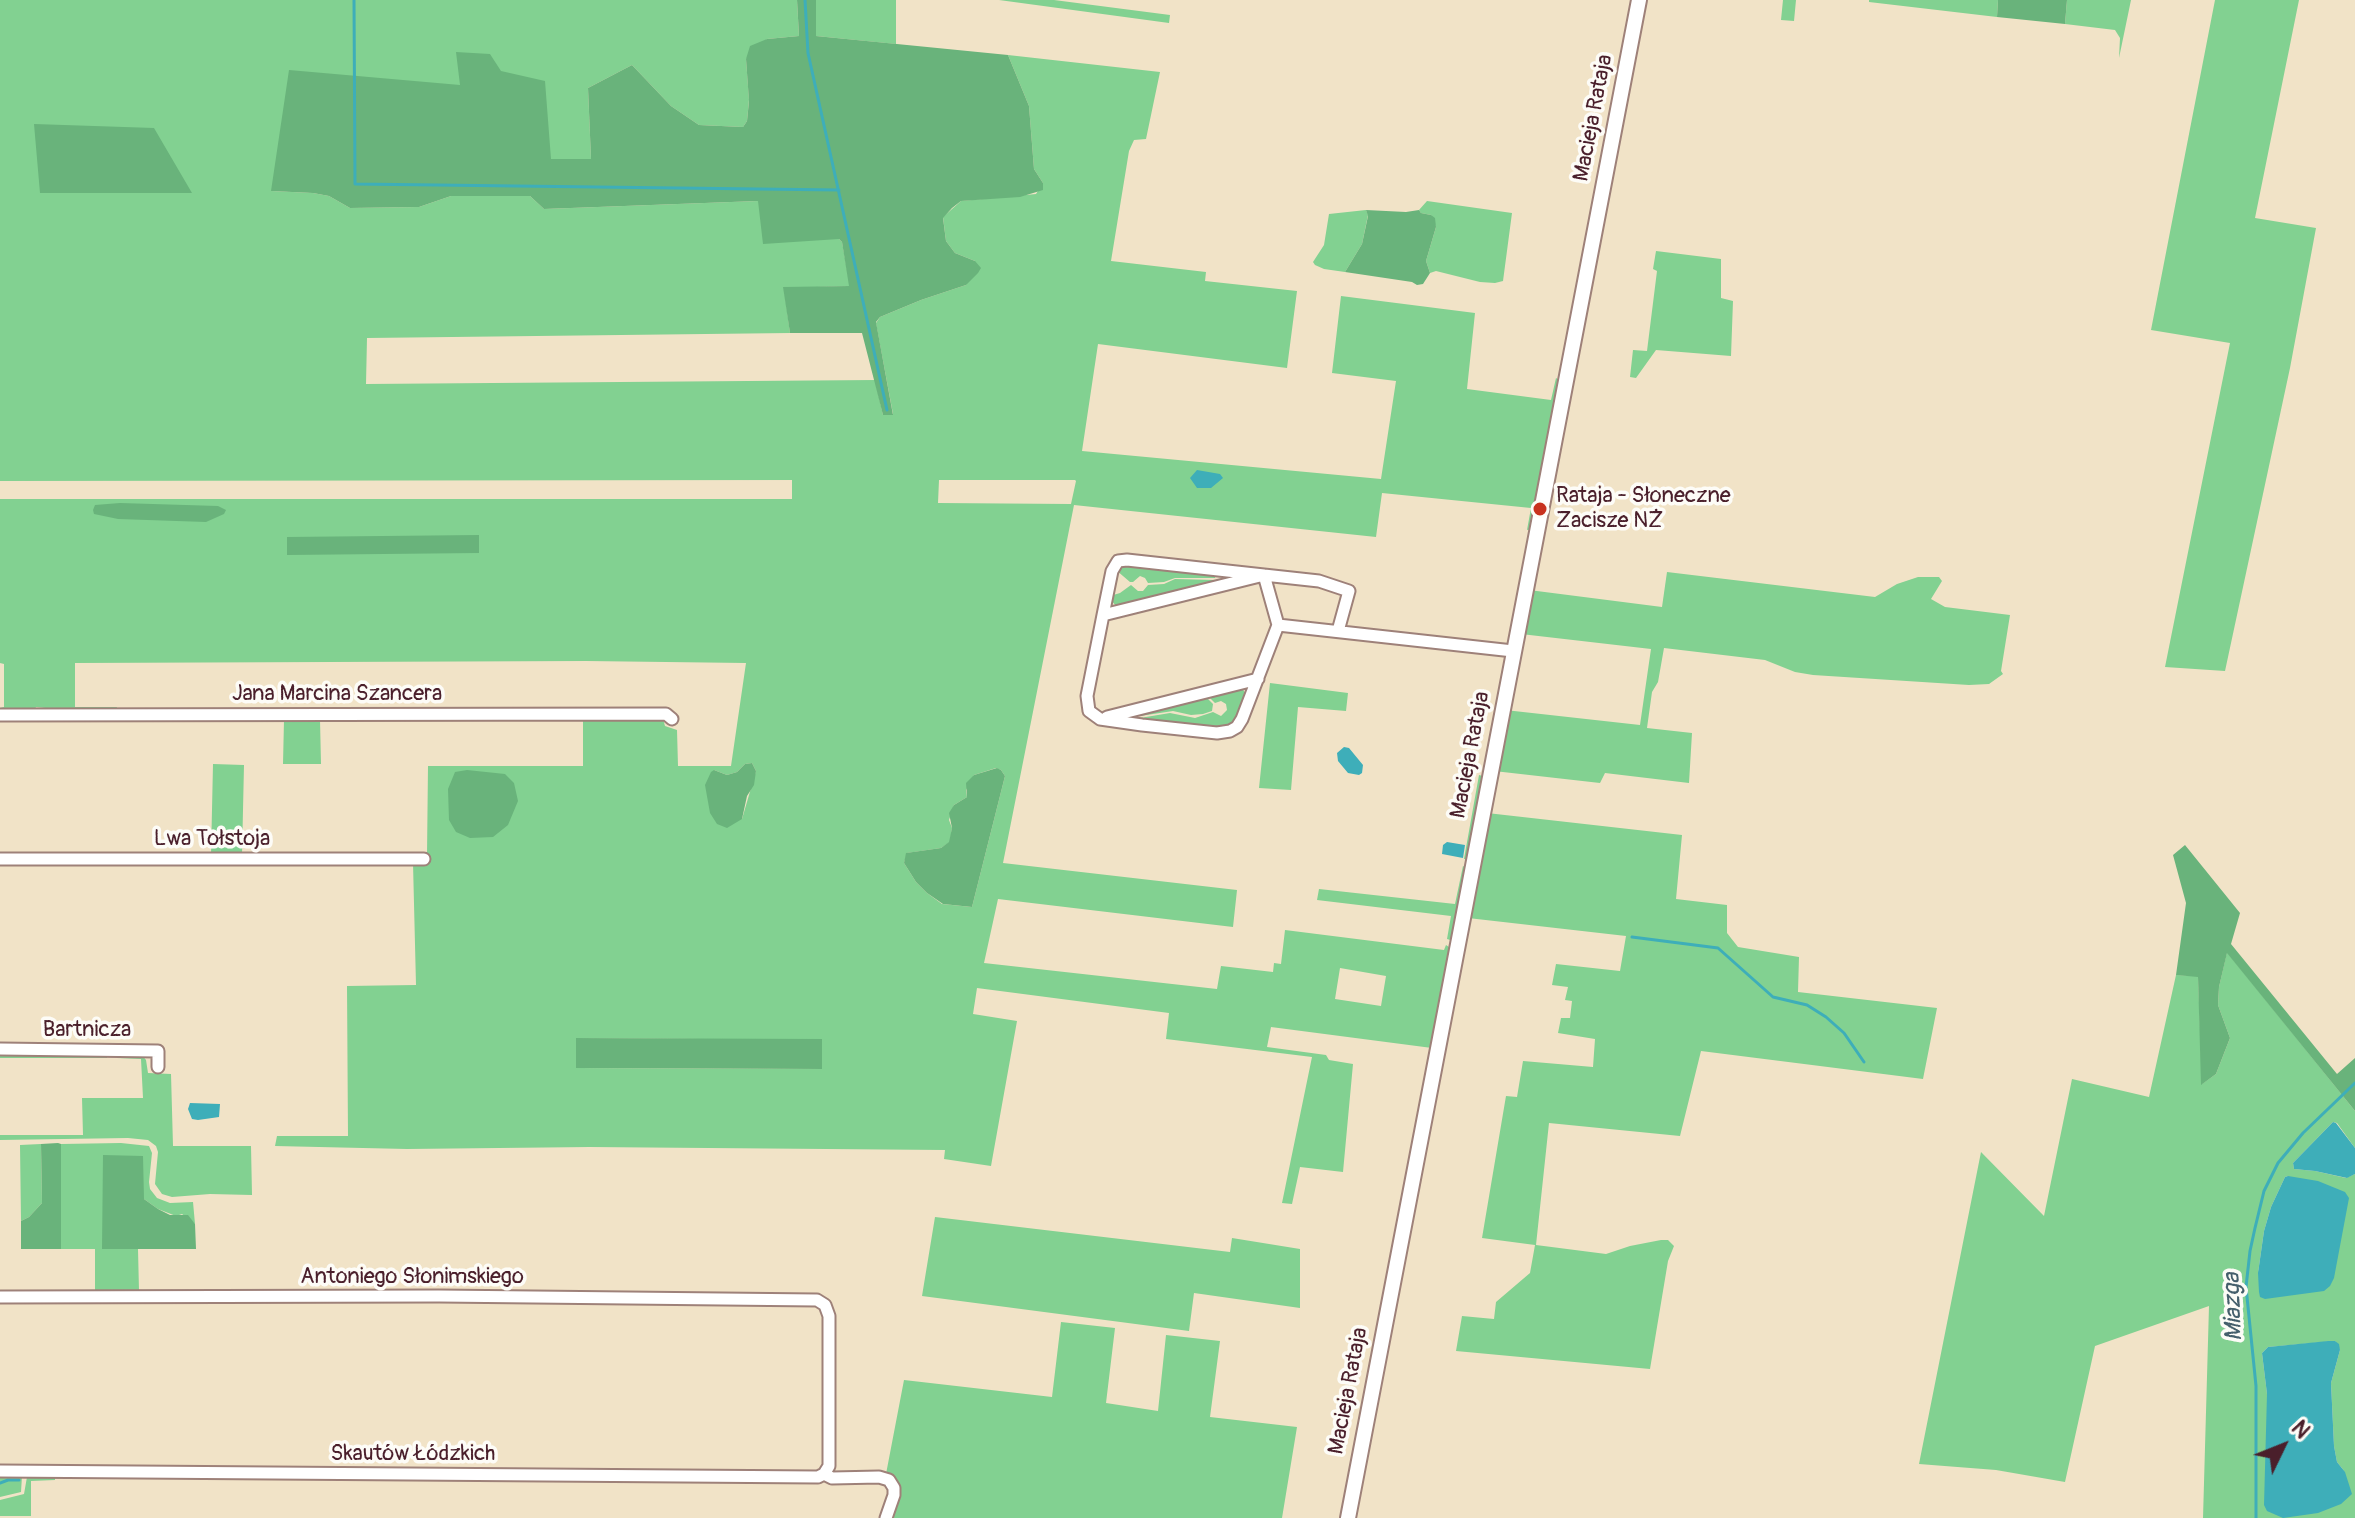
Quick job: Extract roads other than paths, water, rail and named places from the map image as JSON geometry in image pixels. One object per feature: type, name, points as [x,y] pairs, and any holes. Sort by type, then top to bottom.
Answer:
[{"type":"street","name":"Macieja Rataja","points":[[1348,1518],[1639,0]]},
{"type":"street","points":[[1264,575],[1278,625],[1237,727],[1217,733],[1100,719],[1089,711],[1087,700],[1112,571],[1116,563],[1123,560],[1264,575],[1319,581],[1349,591],[1338,631]]},
{"type":"street","points":[[1103,615],[1264,575]]},
{"type":"street","points":[[1278,625],[1513,651]]},
{"type":"street","points":[[1100,719],[1258,679]]},
{"type":"street","name":"Jana Marcina Szancera","points":[[0,715],[666,714],[672,719]]},
{"type":"street","name":"Lwa Tołstoja","points":[[0,859],[424,859]]},
{"type":"street","name":"Bartnicza","points":[[0,1049],[158,1051],[158,1067]]},
{"type":"street","name":"Antoniego Słonimskiego","points":[[0,1297],[817,1300],[827,1308],[829,1316],[829,1466],[824,1474]]},
{"type":"street","name":"Skautów Łódzkich","points":[[0,1471],[818,1477],[824,1474],[832,1478],[886,1478],[892,1484],[894,1495],[886,1518]]},
{"type":"water","points":[[1197,470],[1220,474],[1223,478],[1211,488],[1197,488],[1190,478]]},
{"type":"water","points":[[1344,747],[1349,748],[1363,765],[1359,775],[1348,773],[1338,761],[1337,753]]},
{"type":"water","points":[[1447,842],[1465,845],[1463,858],[1442,854],[1443,845]]},
{"type":"water","points":[[190,1103],[220,1104],[219,1117],[192,1119],[188,1109]]},
{"type":"water","points":[[2333,1122],[2355,1148],[2355,1174],[2347,1178],[2294,1169],[2293,1163]]},
{"type":"water","points":[[2288,1176],[2318,1181],[2345,1192],[2349,1198],[2330,1286],[2324,1291],[2265,1299],[2260,1297],[2258,1273],[2264,1231],[2271,1207]]},
{"type":"water","points":[[2328,1341],[2339,1344],[2340,1350],[2331,1383],[2334,1446],[2337,1462],[2345,1472],[2352,1494],[2341,1504],[2318,1513],[2283,1518],[2267,1511],[2264,1505],[2267,1394],[2262,1353],[2268,1347]]},
{"type":"waterway","points":[[354,0],[355,184],[839,190]]},
{"type":"waterway","points":[[805,0],[808,53],[887,410]]},
{"type":"waterway","points":[[1632,937],[1718,948],[1773,997],[1807,1005],[1826,1017],[1844,1033],[1864,1062]]},
{"type":"waterway","name":"Miazga","points":[[2256,1518],[2256,1386],[2246,1287],[2255,1228],[2264,1191],[2278,1163],[2303,1133],[2355,1083]]},
{"type":"waterway","points":[[0,1483],[19,1480]]},
{"type":"place","name":"Rataja - Słoneczne Zacisze NŻ","points":[[1540,509]]}]
